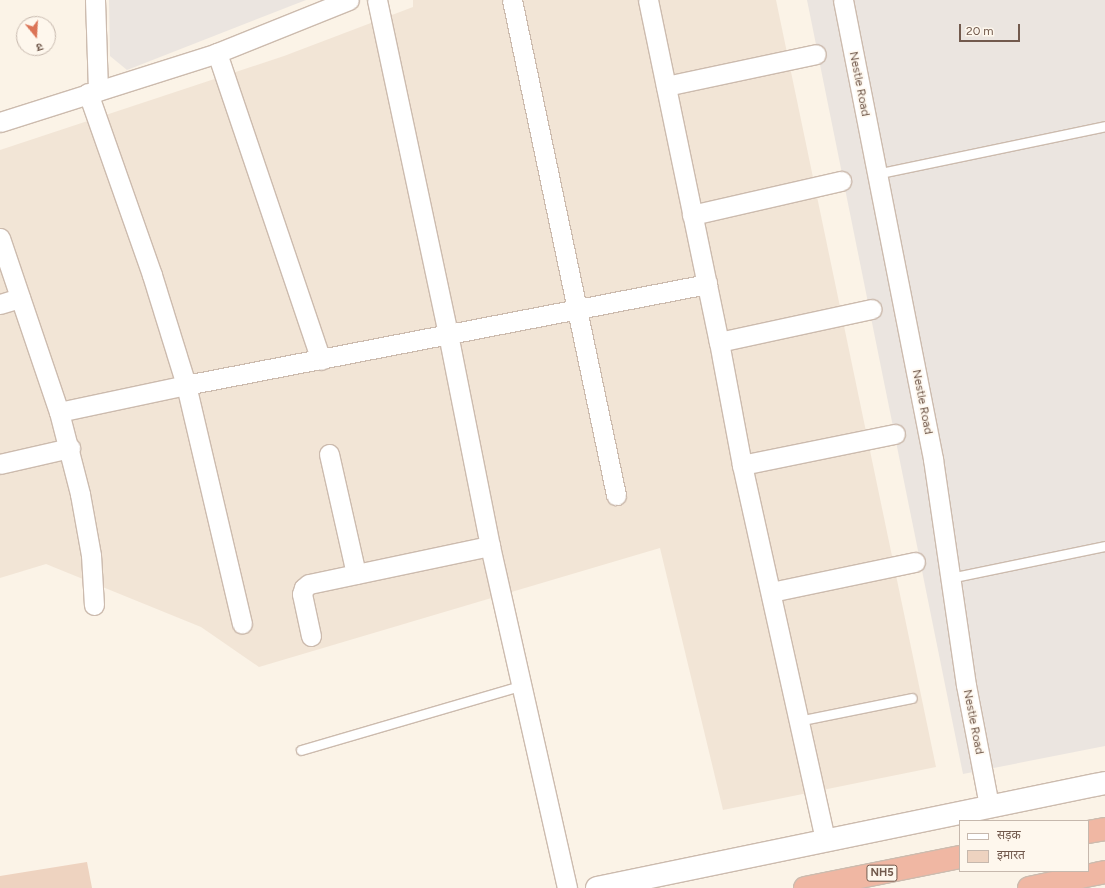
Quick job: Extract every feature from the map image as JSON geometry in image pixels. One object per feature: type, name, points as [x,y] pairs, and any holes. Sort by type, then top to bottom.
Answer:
[{"type":"highway","points":[[1089,832],[1105,829]]},
{"type":"highway","name":"NH5","points":[[805,888],[959,857]]},
{"type":"highway","points":[[1029,888],[1105,872]]},
{"type":"street","points":[[95,0],[93,92],[186,385],[242,624]]},
{"type":"street","points":[[0,122],[217,53],[349,0]]},
{"type":"street","points":[[377,0],[448,334],[490,546],[566,888]]},
{"type":"street","points":[[512,0],[579,310],[616,495]]},
{"type":"street","points":[[648,0],[719,342],[742,465],[825,840]]},
{"type":"street","name":"Nestle Road","points":[[843,0],[933,459],[966,685],[989,806]]},
{"type":"street","points":[[217,53],[321,360]]},
{"type":"street","points":[[666,86],[816,54]]},
{"type":"street","points":[[692,214],[841,181]]},
{"type":"street","points":[[0,238],[70,448],[92,555],[94,605]]},
{"type":"street","points":[[59,412],[186,385],[707,284]]},
{"type":"street","points":[[0,304],[20,298]]},
{"type":"street","points":[[719,342],[871,309]]},
{"type":"street","points":[[742,465],[895,434]]},
{"type":"street","points":[[0,464],[70,448]]},
{"type":"street","points":[[329,454],[356,574]]},
{"type":"street","points":[[311,636],[303,601],[304,588],[309,584],[490,546]]},
{"type":"street","points":[[771,592],[915,562]]},
{"type":"street","points":[[597,888],[1105,783]]},
{"type":"lane","points":[[876,174],[1105,126]]},
{"type":"lane","points":[[950,578],[1105,546]]},
{"type":"lane","points":[[301,750],[520,686]]},
{"type":"lane","points":[[798,722],[912,698]]},
{"type":"shaded area","points":[[109,0],[306,0],[127,70],[110,56]]},
{"type":"shaded area","points":[[413,0],[776,0],[936,767],[723,810],[660,548],[259,667],[201,627],[46,564],[0,578],[0,150],[284,56],[413,7]]},
{"type":"shaded area","points":[[807,0],[1105,0],[1105,746],[963,774]]},
{"type":"building","points":[[87,862],[92,888],[0,888],[0,876]]}]
